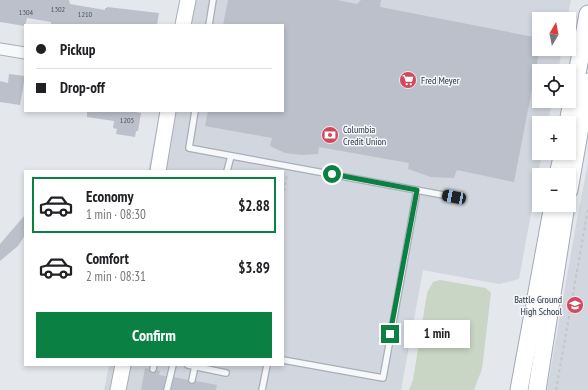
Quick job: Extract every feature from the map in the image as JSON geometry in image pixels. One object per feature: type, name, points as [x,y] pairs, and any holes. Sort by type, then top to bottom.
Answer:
[{"type":"main road","points":[[569,116],[588,14]]},
{"type":"main road","points":[[573,168],[588,82]]},
{"type":"main road","points":[[519,390],[552,212]]},
{"type":"main road","points":[[537,390],[565,212]]},
{"type":"street","points":[[183,24],[188,0]]},
{"type":"street","points":[[0,49],[24,53]]},
{"type":"street","points":[[158,170],[168,112]]},
{"type":"street","points":[[118,390],[123,366]]},
{"type":"lane","points":[[209,24],[213,0]]},
{"type":"lane","points":[[195,112],[189,148],[454,197]]},
{"type":"lane","points":[[228,170],[230,156]]},
{"type":"lane","points":[[284,360],[382,378],[417,190]]},
{"type":"lane","points":[[167,390],[173,366]]},
{"type":"lane","points":[[192,380],[195,366],[226,373]]},
{"type":"lane","points":[[262,390],[267,366]]},
{"type":"path","points":[[556,390],[588,209]]},
{"type":"shaded area","points":[[183,0],[571,0],[568,12],[532,12],[532,56],[561,56],[559,64],[532,64],[532,108],[551,108],[549,116],[532,116],[532,160],[541,160],[539,168],[532,168],[532,208],[519,279],[499,284],[423,270],[401,390],[104,390],[109,366],[284,366],[284,170],[148,170],[160,112],[284,112],[284,24],[178,24]]},
{"type":"shaded area","name":"Battle Ground High School","points":[[588,163],[588,390],[547,390],[577,219]]},
{"type":"green space","points":[[440,280],[486,288],[491,293],[482,369],[474,390],[409,390],[413,380],[427,293],[433,282]]},
{"type":"building","points":[[0,0],[69,0],[70,4],[105,10],[107,7],[159,13],[157,24],[51,24],[51,22],[27,18],[24,26],[0,22]]},
{"type":"building","name":"Fred Meyer","points":[[228,0],[337,0],[357,4],[361,0],[381,0],[380,7],[532,37],[532,56],[538,56],[537,64],[532,64],[532,89],[514,182],[457,170],[454,178],[431,177],[408,169],[409,163],[319,147],[318,154],[302,155],[285,153],[270,146],[272,138],[205,126],[208,112],[284,112],[284,24],[223,24]]},
{"type":"building","points":[[9,74],[24,76],[20,105],[0,102],[0,81],[8,83]]},
{"type":"building","points":[[87,112],[141,113],[138,131],[136,131],[135,137],[116,134],[117,129],[113,128],[114,121],[87,117]]},
{"type":"building","points":[[24,216],[24,237],[18,246],[0,261],[0,244]]},
{"type":"building","points":[[145,368],[149,369],[152,373],[156,372],[157,370],[160,371],[159,375],[166,376],[163,390],[141,390]]},
{"type":"building","points":[[174,377],[188,380],[189,383],[192,384],[196,381],[217,385],[216,390],[171,390]]},
{"type":"place","name":"Fred Meyer","points":[[408,80]]},
{"type":"place","name":"Columbia Credit Union","points":[[330,135]]},
{"type":"place","name":"Battle Ground High School","points":[[575,305]]},
{"type":"route","points":[[332,174],[417,190],[390,334]]}]
